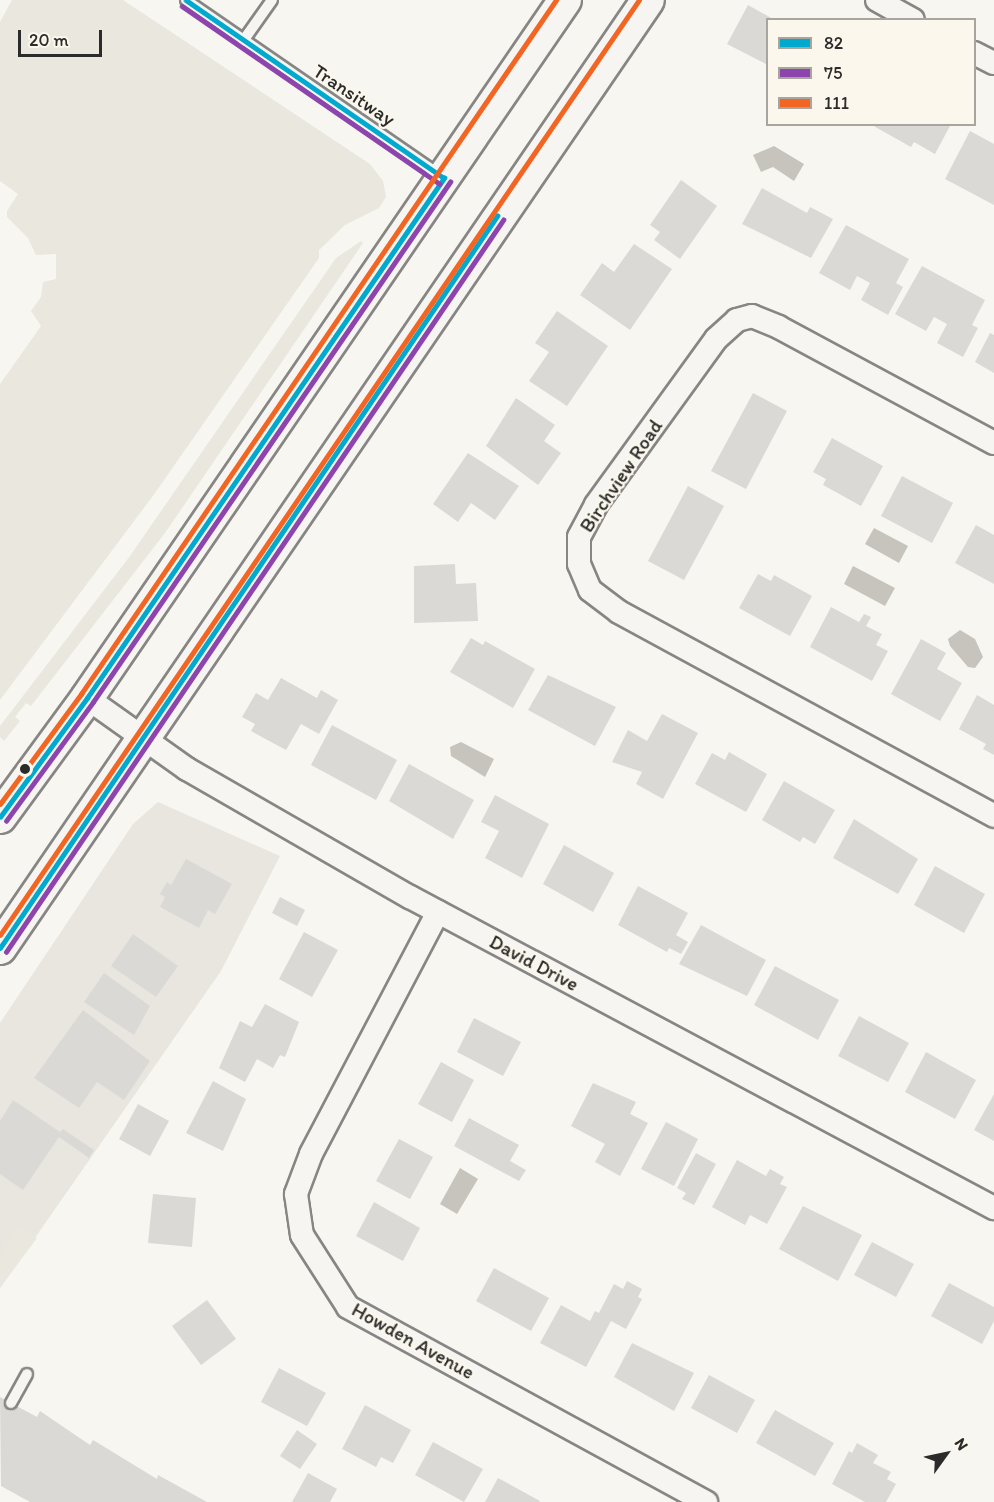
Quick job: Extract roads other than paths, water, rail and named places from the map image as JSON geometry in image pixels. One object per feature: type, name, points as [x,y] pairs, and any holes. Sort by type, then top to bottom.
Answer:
[{"type":"main road","points":[[0,817],[87,698],[565,0]]},
{"type":"main road","points":[[0,948],[648,0]]},
{"type":"street","points":[[877,0],[909,18]]},
{"type":"street","points":[[976,53],[994,63]]},
{"type":"street","name":"Birchview Road","points":[[994,443],[779,327],[752,316],[737,320],[716,339],[596,506],[579,537],[579,564],[590,590],[619,612],[994,816]]},
{"type":"street","name":"David Drive","points":[[87,698],[187,769],[438,912],[994,1208]]},
{"type":"street","name":"Howden Avenue","points":[[438,912],[311,1154],[296,1194],[302,1235],[348,1307],[706,1502]]},
{"type":"lane","name":"Transitway","points":[[186,0],[444,178]]},
{"type":"lane","points":[[243,41],[272,0]]},
{"type":"lane","points":[[11,1403],[27,1374]]}]
